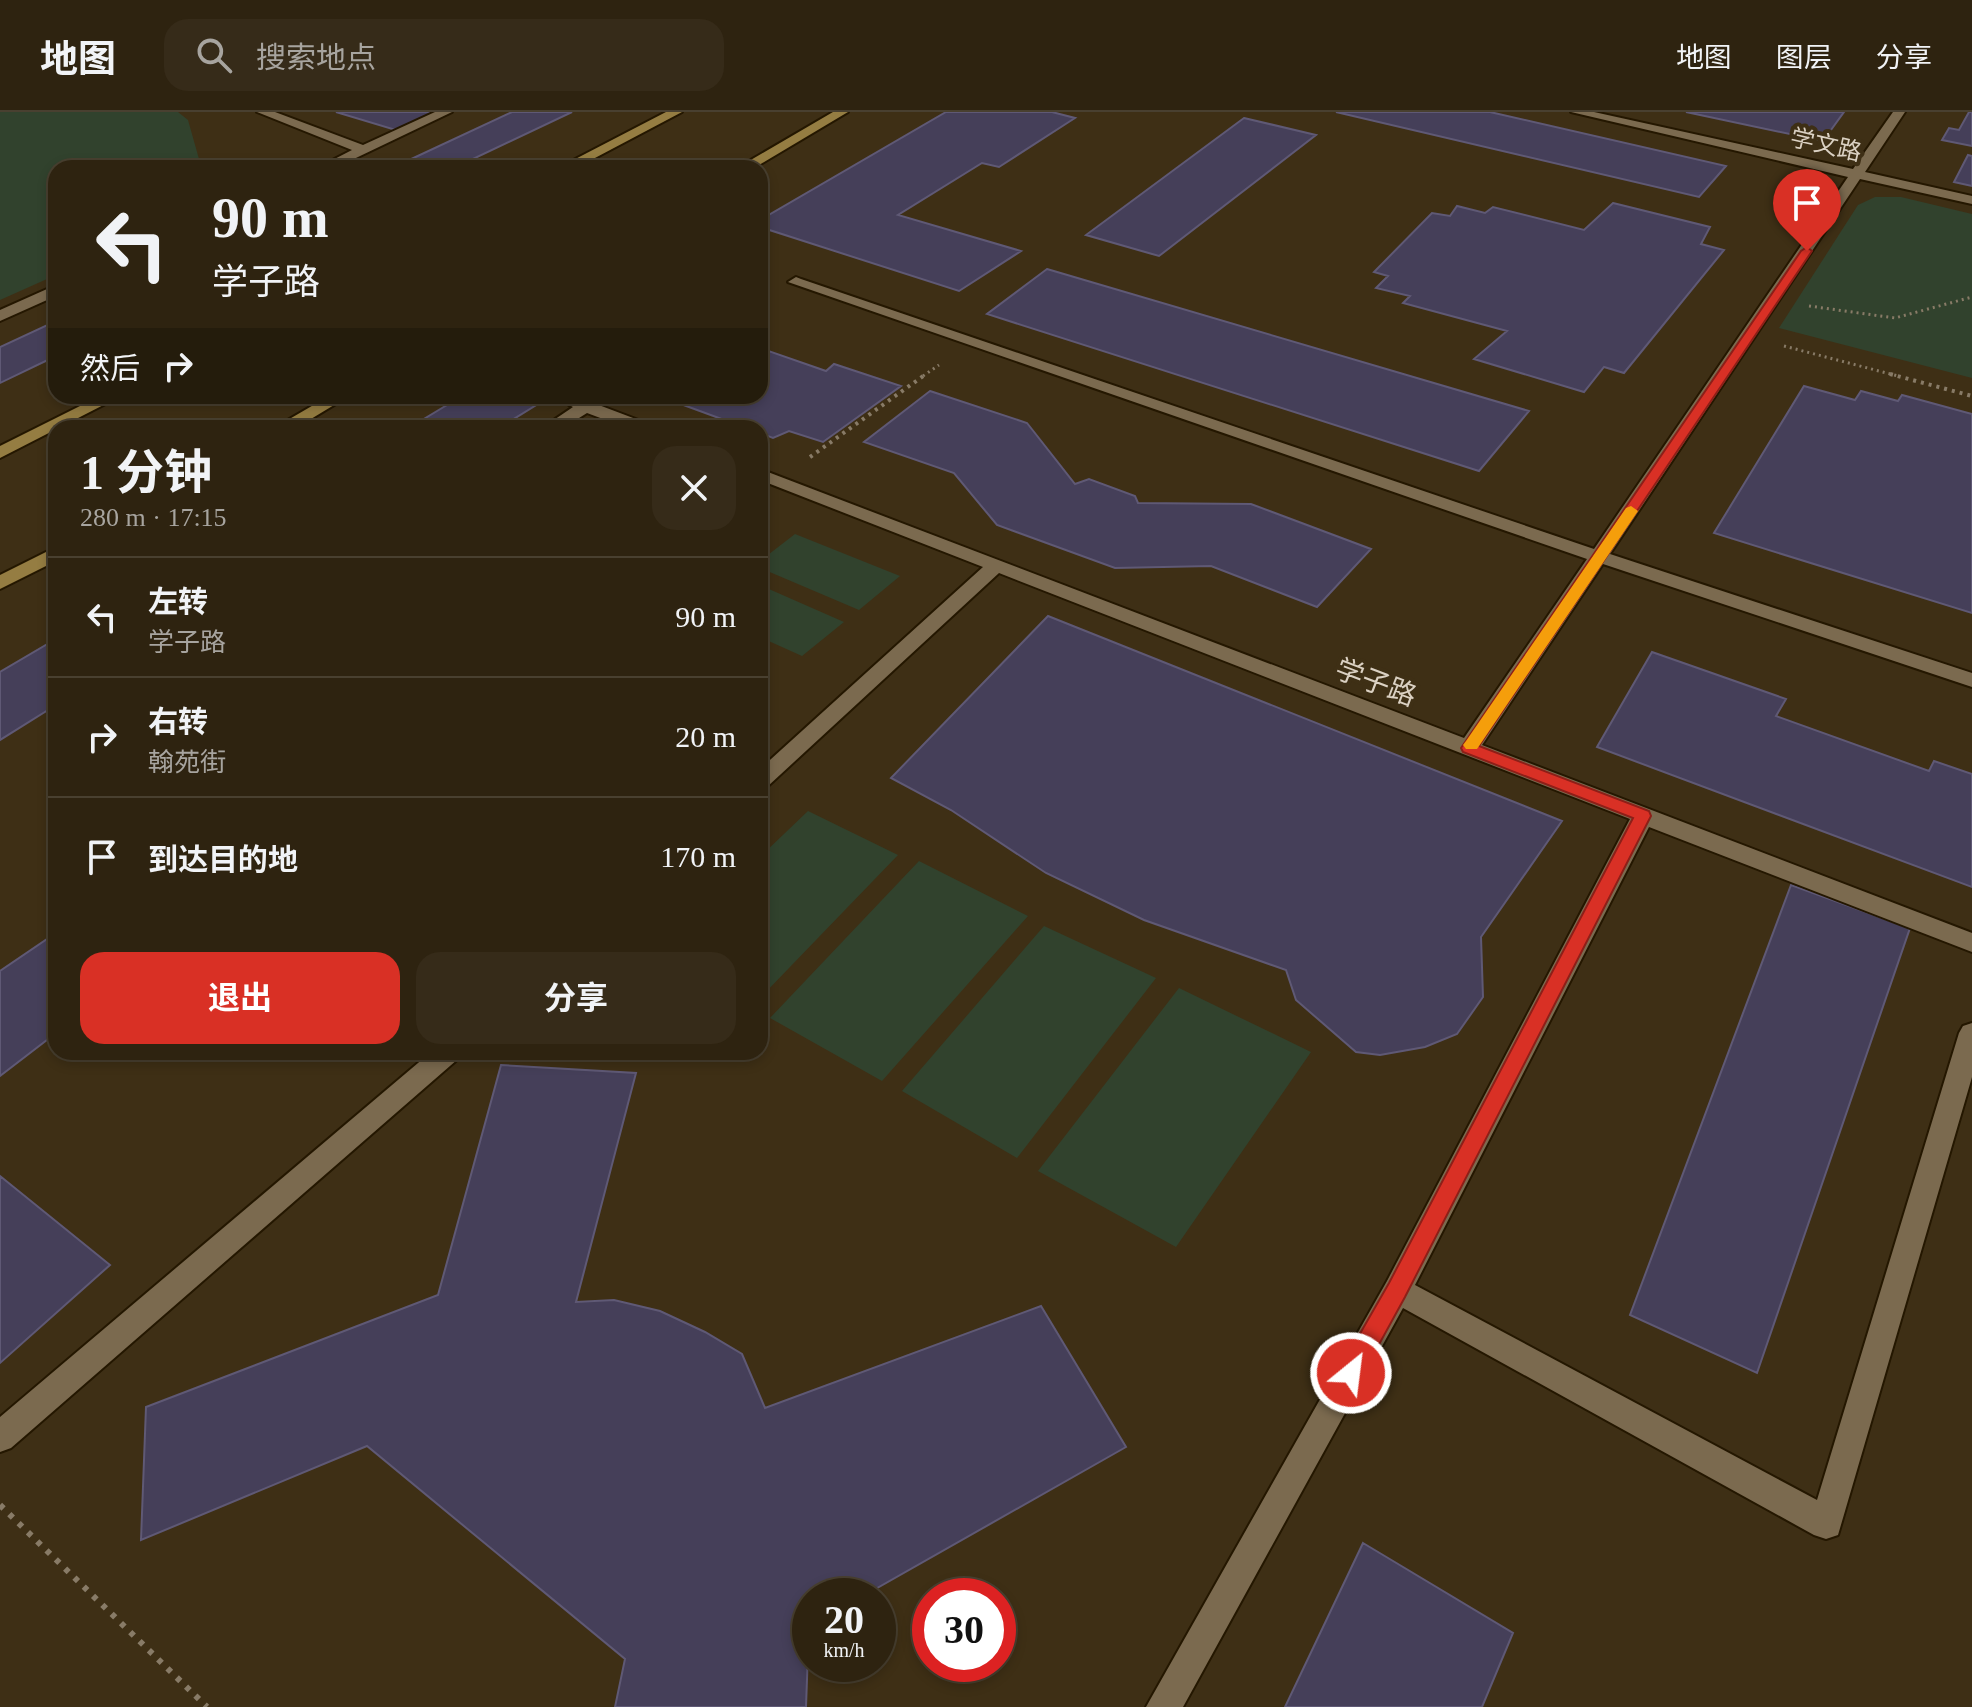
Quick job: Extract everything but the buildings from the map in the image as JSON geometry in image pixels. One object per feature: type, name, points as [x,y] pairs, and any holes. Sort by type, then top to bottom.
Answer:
[{"type":"main road","points":[[581,160],[676,112]]},
{"type":"main road","points":[[758,160],[842,112]]},
{"type":"main road","points":[[65,420],[97,404]]},
{"type":"main road","points":[[298,420],[326,404]]},
{"type":"main road","points":[[0,453],[48,429]]},
{"type":"main road","points":[[0,583],[48,557]]},
{"type":"street","points":[[263,112],[363,150]]},
{"type":"street","points":[[341,160],[446,112]]},
{"type":"street","name":"学文路","points":[[1577,112],[1972,200]]},
{"type":"street","points":[[1469,748],[1899,112]]},
{"type":"street","points":[[796,282],[1600,557],[1972,680]]},
{"type":"street","points":[[0,316],[48,294]]},
{"type":"street","points":[[581,404],[622,420]]},
{"type":"street","points":[[564,420],[586,406]]},
{"type":"street","name":"学子路","points":[[769,477],[1972,943]]},
{"type":"street","points":[[768,774],[997,565]]},
{"type":"street","points":[[1164,1707],[1397,1290],[1643,816]]},
{"type":"street","points":[[1397,1290],[1826,1523],[1972,1033]]},
{"type":"street","points":[[0,1437],[440,1060]]},
{"type":"path","points":[[1772,301],[1895,318],[1972,297]]},
{"type":"path","points":[[1749,337],[1972,396]]},
{"type":"path","points":[[769,477],[972,341]]},
{"type":"path","points":[[0,1505],[207,1707]]},
{"type":"green space","points":[[0,112],[178,112],[188,120],[198,160],[48,160],[48,279],[0,300]]},
{"type":"green space","points":[[1875,197],[1901,197],[1972,214],[1972,378],[1779,328],[1858,205]]},
{"type":"green space","points":[[795,534],[900,576],[859,610],[768,571],[768,555]]},
{"type":"green space","points":[[768,589],[844,622],[802,656],[768,641]]},
{"type":"green space","points":[[808,811],[898,855],[768,990],[768,849]]},
{"type":"green space","points":[[919,861],[1028,916],[882,1081],[770,1018]]},
{"type":"green space","points":[[1044,926],[1156,978],[1017,1158],[902,1091]]},
{"type":"green space","points":[[1179,988],[1311,1052],[1176,1247],[1038,1171]]},
{"type":"slow traffic","points":[[1472,745],[1631,511]]},
{"type":"route","points":[[1351,1373],[1643,816],[1469,748],[1807,251]]}]
